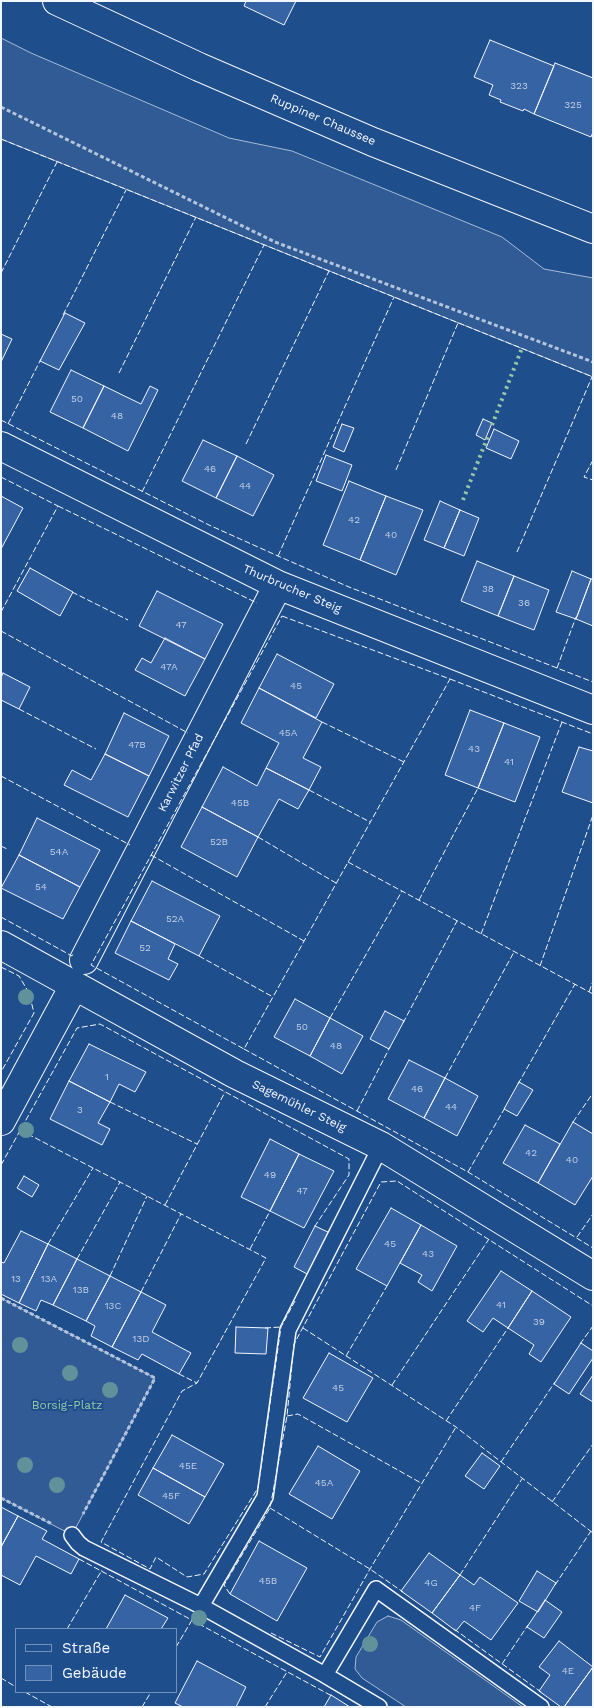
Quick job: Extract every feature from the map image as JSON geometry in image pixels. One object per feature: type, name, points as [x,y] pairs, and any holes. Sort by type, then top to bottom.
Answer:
[{"type":"street","name":"Ruppiner Chaussee","points":[[57,1],[199,67],[365,138],[593,229]]},
{"type":"street","name":"Thurbrucher Steig","points":[[1,446],[278,585],[593,710]]},
{"type":"street","name":"Karwitzer Pfad","points":[[84,960],[278,585]]},
{"type":"street","name":"Sagemühler Steig","points":[[1,945],[235,1074],[381,1146],[593,1276]]},
{"type":"street","points":[[1,1121],[74,986]]},
{"type":"lane","points":[[74,986],[84,960]]},
{"type":"lane","points":[[200,1606],[265,1497],[288,1330],[381,1146]]},
{"type":"lane","points":[[72,1535],[84,1548],[200,1606],[379,1707]]},
{"type":"lane","points":[[325,1675],[376,1589],[541,1707]]},
{"type":"path","points":[[1,107],[275,242],[593,362]]},
{"type":"path","points":[[1,1298],[155,1378],[72,1535],[1,1498]]},
{"type":"shaded area","points":[[1,38],[31,53],[229,138],[292,151],[502,237],[544,269],[593,278],[593,377],[1,139]]},
{"type":"shaded area","name":"Borsig-Platz","points":[[1,1298],[155,1378],[72,1535],[1,1498]]},
{"type":"shaded area","points":[[388,1616],[401,1620],[523,1707],[406,1707],[362,1678],[355,1669],[356,1657],[377,1622]]},
{"type":"building","points":[[246,1],[296,1],[284,25],[244,6]]},
{"type":"building","points":[[490,40],[554,66],[534,114],[500,102],[501,100],[489,95],[493,85],[474,77]]},
{"type":"building","points":[[555,63],[593,78],[593,132],[591,137],[534,114]]},
{"type":"building","points":[[65,313],[85,323],[59,370],[40,361]]},
{"type":"building","points":[[1,334],[12,339],[1,362]]},
{"type":"building","points":[[71,370],[104,386],[83,428],[50,412]]},
{"type":"building","points":[[104,386],[141,404],[150,386],[158,390],[128,451],[83,428]]},
{"type":"building","points":[[483,419],[492,423],[485,440],[476,435]]},
{"type":"building","points":[[342,424],[354,428],[344,452],[333,447]]},
{"type":"building","points":[[494,429],[519,441],[511,459],[486,448]]},
{"type":"building","points":[[203,440],[237,456],[216,498],[182,481]]},
{"type":"building","points":[[326,455],[352,465],[342,491],[316,481]]},
{"type":"building","points":[[237,456],[274,475],[253,516],[216,498]]},
{"type":"building","points":[[349,481],[386,496],[360,560],[323,545]]},
{"type":"building","points":[[1,496],[23,508],[1,549]]},
{"type":"building","points":[[386,496],[423,510],[396,575],[360,560]]},
{"type":"building","points":[[440,501],[460,510],[444,548],[424,540]]},
{"type":"building","points":[[460,510],[479,518],[464,556],[444,548]]},
{"type":"building","points":[[477,561],[514,576],[498,616],[461,601]]},
{"type":"building","points":[[30,568],[73,592],[60,616],[17,591]]},
{"type":"building","points":[[572,571],[591,579],[576,619],[556,612]]},
{"type":"building","points":[[514,576],[549,590],[534,630],[498,616]]},
{"type":"building","points":[[591,579],[593,579],[593,626],[576,619]]},
{"type":"building","points":[[157,591],[223,624],[205,659],[139,626]]},
{"type":"building","points":[[165,638],[205,659],[185,696],[135,670],[142,658],[151,663]]},
{"type":"building","points":[[277,654],[334,684],[316,718],[259,688]]},
{"type":"building","points":[[3,673],[30,687],[19,709],[1,700],[1,678]]},
{"type":"building","points":[[259,688],[322,722],[303,758],[321,767],[309,790],[266,768],[279,743],[241,723]]},
{"type":"building","points":[[470,710],[504,723],[478,788],[445,775]]},
{"type":"building","points":[[124,713],[169,736],[149,776],[105,754]]},
{"type":"building","points":[[504,723],[540,737],[515,802],[478,788]]},
{"type":"building","points":[[579,747],[593,751],[593,803],[562,792]]},
{"type":"building","points":[[105,754],[149,776],[128,817],[64,785],[72,770],[91,780]]},
{"type":"building","points":[[223,767],[257,786],[266,768],[309,790],[298,809],[279,799],[258,837],[202,807]]},
{"type":"building","points":[[202,807],[258,837],[237,877],[181,847]]},
{"type":"building","points":[[37,818],[100,850],[80,887],[19,855]]},
{"type":"building","points":[[19,855],[80,887],[63,919],[1,888]]},
{"type":"building","points":[[152,881],[220,916],[199,956],[131,921]]},
{"type":"building","points":[[131,921],[175,944],[168,959],[178,964],[169,980],[115,953]]},
{"type":"building","points":[[295,999],[330,1018],[310,1056],[274,1037]]},
{"type":"building","points":[[385,1011],[404,1021],[389,1049],[370,1039]]},
{"type":"building","points":[[330,1018],[363,1036],[342,1074],[310,1056]]},
{"type":"building","points":[[89,1044],[146,1072],[135,1092],[119,1084],[110,1102],[69,1081]]},
{"type":"building","points":[[409,1060],[445,1078],[424,1118],[388,1099]]},
{"type":"building","points":[[445,1078],[478,1096],[457,1136],[424,1118]]},
{"type":"building","points":[[69,1081],[110,1102],[98,1123],[110,1129],[102,1145],[50,1119]]},
{"type":"building","points":[[519,1082],[533,1090],[517,1116],[504,1109]]},
{"type":"building","points":[[573,1122],[593,1134],[593,1176],[575,1205],[538,1183]]},
{"type":"building","points":[[525,1125],[560,1144],[538,1183],[503,1163]]},
{"type":"building","points":[[270,1139],[299,1154],[270,1211],[241,1197]]},
{"type":"building","points":[[299,1154],[334,1171],[304,1228],[270,1211]]},
{"type":"building","points":[[24,1176],[39,1185],[32,1197],[17,1188]]},
{"type":"building","points":[[391,1208],[421,1225],[387,1286],[356,1269]]},
{"type":"building","points":[[421,1225],[457,1246],[432,1291],[418,1282],[422,1275],[400,1263]]},
{"type":"building","points":[[315,1226],[330,1233],[309,1275],[294,1267]]},
{"type":"building","points":[[21,1231],[48,1244],[19,1303],[1,1294],[1,1262],[4,1263]]},
{"type":"building","points":[[48,1244],[77,1259],[53,1305],[41,1300],[36,1311],[19,1303]]},
{"type":"building","points":[[77,1259],[110,1276],[86,1321],[53,1305]]},
{"type":"building","points":[[501,1271],[532,1291],[508,1328],[493,1318],[483,1332],[467,1321]]},
{"type":"building","points":[[110,1276],[141,1292],[112,1347],[91,1336],[95,1326],[86,1321]]},
{"type":"building","points":[[532,1291],[571,1317],[541,1362],[529,1354],[534,1345],[508,1328]]},
{"type":"building","points":[[141,1292],[166,1305],[152,1332],[191,1353],[179,1374],[142,1354],[138,1360],[112,1347]]},
{"type":"building","points":[[236,1327],[268,1328],[266,1354],[235,1353]]},
{"type":"building","points":[[581,1343],[593,1351],[593,1358],[569,1394],[554,1384]]},
{"type":"building","points":[[329,1353],[373,1378],[347,1422],[303,1398]]},
{"type":"building","points":[[593,1375],[593,1402],[580,1394]]},
{"type":"building","points":[[172,1435],[224,1464],[205,1497],[153,1468]]},
{"type":"building","points":[[318,1446],[360,1471],[332,1519],[289,1494]]},
{"type":"building","points":[[482,1453],[500,1466],[484,1489],[465,1476]]},
{"type":"building","points":[[153,1468],[205,1497],[189,1524],[138,1495]]},
{"type":"building","points":[[1,1507],[18,1516],[1,1547]]},
{"type":"building","points":[[18,1516],[47,1531],[42,1539],[79,1559],[71,1574],[36,1556],[20,1585],[1,1575],[1,1547]]},
{"type":"building","points":[[259,1541],[307,1568],[277,1621],[230,1594]]},
{"type":"building","points":[[429,1553],[460,1575],[432,1613],[401,1591]]},
{"type":"building","points":[[537,1571],[556,1583],[538,1612],[519,1601]]},
{"type":"building","points":[[460,1575],[474,1585],[480,1577],[518,1603],[491,1640],[464,1621],[456,1631],[432,1613]]},
{"type":"building","points":[[125,1595],[168,1618],[162,1628],[107,1628]]},
{"type":"building","points":[[545,1600],[562,1612],[544,1638],[527,1627]]},
{"type":"building","points":[[559,1641],[593,1667],[564,1707],[561,1707],[539,1691],[550,1675],[539,1667]]},
{"type":"building","points":[[197,1661],[246,1687],[236,1707],[183,1707],[175,1703]]},
{"type":"building","points":[[593,1667],[593,1705],[591,1707],[564,1707]]},
{"type":"building","points":[[331,1695],[350,1707],[324,1707]]},
{"type":"hedge","points":[[492,425],[522,348]]},
{"type":"hedge","points":[[463,500],[488,436]]},
{"type":"fence","points":[[1,139],[593,377]]},
{"type":"fence","points":[[1,273],[57,162]]},
{"type":"fence","points":[[63,315],[126,190]]},
{"type":"fence","points":[[119,373],[196,217]]},
{"type":"fence","points":[[142,492],[264,245]]},
{"type":"fence","points":[[246,444],[329,271]]},
{"type":"fence","points":[[278,556],[394,297]]},
{"type":"fence","points":[[396,470],[458,323]]},
{"type":"fence","points":[[8,424],[41,359]]},
{"type":"fence","points":[[517,552],[592,377]]},
{"type":"fence","points":[[1,420],[209,525],[278,556],[349,587],[593,682]]},
{"type":"fence","points":[[593,460],[584,477],[593,480]]},
{"type":"fence","points":[[1,477],[58,506],[1,612]]},
{"type":"fence","points":[[58,506],[257,603]]},
{"type":"fence","points":[[72,592],[128,620]]},
{"type":"fence","points":[[282,616],[450,679],[244,1049],[91,965],[282,616]]},
{"type":"fence","points":[[557,668],[576,617]]},
{"type":"fence","points":[[1,631],[188,733]]},
{"type":"fence","points":[[450,679],[593,734]]},
{"type":"fence","points":[[19,709],[96,749]]},
{"type":"fence","points":[[322,722],[404,762]]},
{"type":"fence","points":[[481,934],[562,722]]},
{"type":"fence","points":[[1,776],[130,845]]},
{"type":"fence","points":[[419,900],[478,788]]},
{"type":"fence","points":[[309,790],[370,822]]},
{"type":"fence","points":[[540,966],[593,815]]},
{"type":"fence","points":[[258,837],[336,883]]},
{"type":"fence","points":[[1,846],[7,849]]},
{"type":"fence","points":[[151,855],[304,941]]},
{"type":"fence","points":[[348,862],[593,994]]},
{"type":"fence","points":[[330,1018],[402,891]]},
{"type":"fence","points":[[1,917],[72,956],[73,953]]},
{"type":"fence","points":[[403,1023],[457,921]]},
{"type":"fence","points":[[445,1078],[514,952]]},
{"type":"fence","points":[[199,956],[273,997]]},
{"type":"fence","points":[[1,967],[19,976],[29,993],[34,1013],[1,1072]]},
{"type":"fence","points":[[589,992],[593,981]]},
{"type":"fence","points":[[518,1084],[575,984]]},
{"type":"fence","points":[[1,1165],[77,1028],[100,1024],[349,1159],[349,1175],[315,1226]]},
{"type":"fence","points":[[357,1111],[390,1047]]},
{"type":"fence","points":[[244,1049],[468,1172],[593,1248]]},
{"type":"fence","points":[[165,1205],[225,1092]]},
{"type":"fence","points":[[573,1122],[593,1093]]},
{"type":"fence","points":[[110,1102],[197,1144]]},
{"type":"fence","points":[[468,1172],[506,1106]]},
{"type":"fence","points":[[20,1130],[266,1258],[197,1383],[182,1391],[101,1542],[150,1569],[156,1557],[187,1577],[204,1574],[258,1488],[281,1327],[295,1301]]},
{"type":"fence","points":[[48,1244],[93,1168]]},
{"type":"fence","points":[[230,1594],[224,1585],[270,1508],[287,1416],[294,1344],[381,1182],[397,1181],[593,1306]]},
{"type":"fence","points":[[77,1259],[120,1182]]},
{"type":"fence","points":[[110,1276],[147,1196]]},
{"type":"fence","points":[[250,1249],[270,1211]]},
{"type":"fence","points":[[141,1292],[181,1214]]},
{"type":"fence","points":[[577,1237],[593,1214]]},
{"type":"fence","points":[[392,1385],[489,1239]]},
{"type":"fence","points":[[346,1356],[387,1286]]},
{"type":"fence","points":[[580,1344],[593,1326]]},
{"type":"fence","points":[[265,1328],[281,1327]]},
{"type":"fence","points":[[303,1328],[456,1427],[593,1533]]},
{"type":"fence","points":[[446,1421],[508,1328]]},
{"type":"fence","points":[[179,1374],[197,1383]]},
{"type":"fence","points":[[501,1462],[555,1382]]},
{"type":"fence","points":[[287,1416],[298,1414],[421,1483]]},
{"type":"fence","points":[[271,1633],[320,1657],[370,1569],[456,1427]]},
{"type":"fence","points":[[552,1502],[593,1444]]},
{"type":"fence","points":[[460,1575],[522,1479]]},
{"type":"fence","points":[[270,1508],[370,1569],[403,1592]]},
{"type":"fence","points":[[555,1585],[591,1531]]},
{"type":"fence","points":[[79,1559],[332,1696]]},
{"type":"fence","points":[[68,1628],[102,1570]]},
{"type":"fence","points":[[178,1644],[192,1620]]},
{"type":"fence","points":[[502,1664],[528,1625]]},
{"type":"fence","points":[[454,1629],[541,1692]]},
{"type":"fence","points":[[265,1707],[287,1672]]},
{"type":"fence","points":[[1,1678],[15,1686]]},
{"type":"fence","points":[[27,1693],[52,1707]]},
{"type":"fence","points":[[142,1707],[150,1693]]}]
